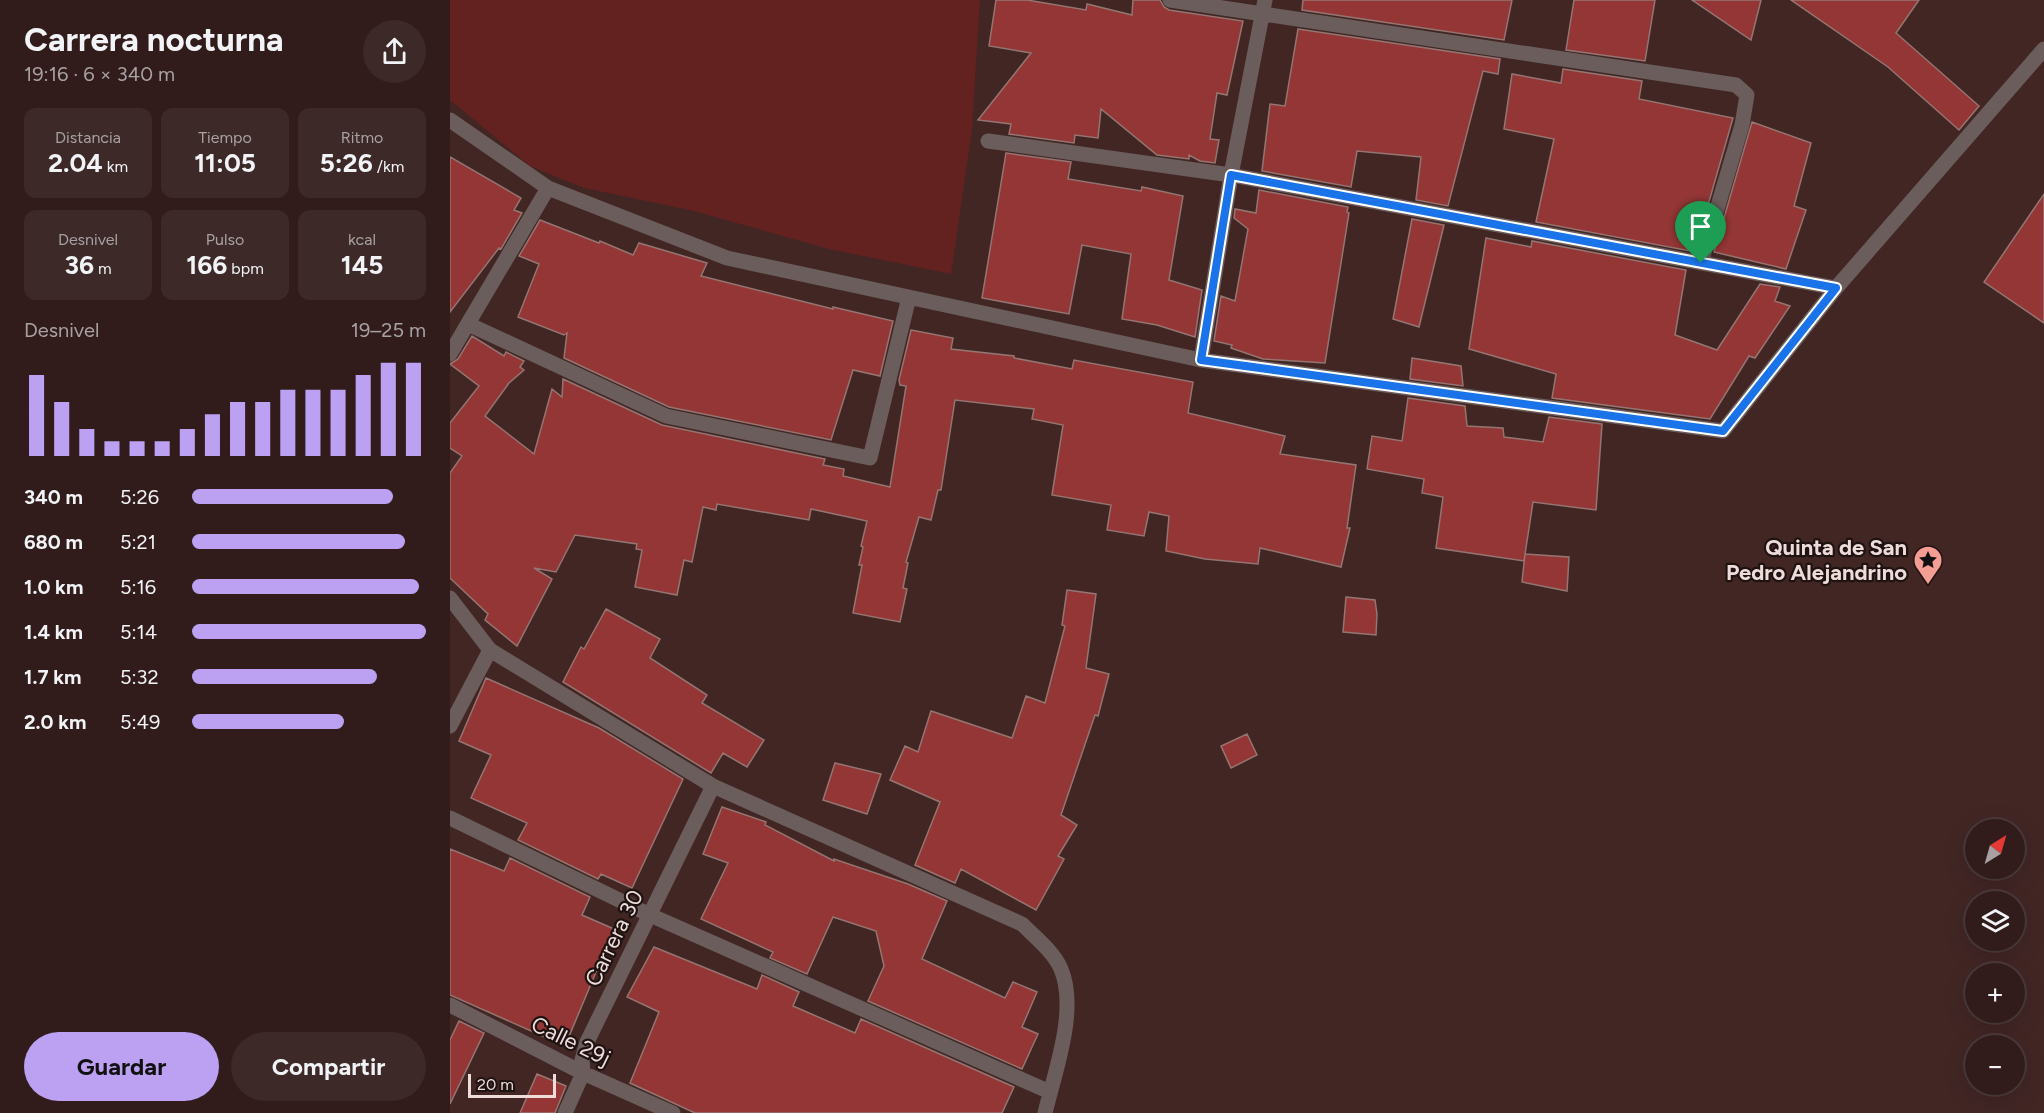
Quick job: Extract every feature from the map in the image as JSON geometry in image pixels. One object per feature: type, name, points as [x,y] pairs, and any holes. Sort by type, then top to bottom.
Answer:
[{"type":"street","points":[[1170,0],[1264,7],[1736,85],[1747,95],[1742,125],[1701,263]]},
{"type":"street","points":[[1201,360],[1231,175],[1264,7]]},
{"type":"street","points":[[450,120],[548,188],[727,258],[1201,360],[1723,431],[1836,288],[2044,49]]},
{"type":"street","points":[[988,141],[1231,175],[1836,288]]},
{"type":"street","points":[[450,354],[548,188]]},
{"type":"street","points":[[468,324],[666,416],[870,458],[909,297]]},
{"type":"street","points":[[450,598],[490,650],[713,786],[1022,924],[1061,967],[1067,993],[1066,1023],[1045,1113]]},
{"type":"street","points":[[450,726],[490,650]]},
{"type":"street","name":"Carrera 30","points":[[565,1113],[583,1073],[582,1060],[587,1042],[713,786]]},
{"type":"street","points":[[450,818],[651,915],[1050,1092]]},
{"type":"street","name":"Calle 29j","points":[[450,1005],[583,1073],[673,1113]]},
{"type":"shaded area","points":[[450,0],[980,0],[972,130],[951,274],[829,249],[694,211],[584,188],[530,166],[450,100]]},
{"type":"building","points":[[996,0],[1027,0],[1086,10],[1087,4],[1132,15],[1133,0],[1160,0],[1169,10],[1243,21],[1227,95],[1217,93],[1210,139],[1219,140],[1215,163],[1200,161],[1189,155],[1189,159],[1157,155],[1101,109],[1098,138],[1075,135],[1074,143],[1009,134],[1011,124],[978,120],[1031,53],[989,46]]},
{"type":"building","points":[[1303,0],[1512,0],[1504,40],[1302,10]]},
{"type":"building","points":[[1574,0],[1655,0],[1645,61],[1566,50]]},
{"type":"building","points":[[1692,0],[1761,0],[1751,40]]},
{"type":"building","points":[[1791,0],[1919,0],[1896,33],[1979,106],[1959,130],[1888,67]]},
{"type":"building","points":[[1298,29],[1500,59],[1498,74],[1483,71],[1448,206],[1416,200],[1421,157],[1357,151],[1351,187],[1262,171],[1270,104],[1285,106]]},
{"type":"building","points":[[1563,69],[1642,81],[1639,99],[1733,118],[1696,247],[1691,246],[1690,251],[1536,222],[1554,139],[1504,129],[1512,74],[1561,83]]},
{"type":"building","points":[[1752,122],[1811,143],[1794,206],[1806,210],[1786,269],[1714,252]]},
{"type":"building","points":[[1006,153],[1071,162],[1068,179],[1141,191],[1142,187],[1183,196],[1169,280],[1202,290],[1195,337],[1157,325],[1122,319],[1131,254],[1082,245],[1069,314],[982,298]]},
{"type":"building","points":[[450,157],[521,198],[514,210],[522,213],[501,249],[499,248],[450,312]]},
{"type":"building","points":[[1259,190],[1348,207],[1347,212],[1349,213],[1325,363],[1263,359],[1231,348],[1232,345],[1214,341],[1221,296],[1235,301],[1248,229],[1234,218],[1235,209],[1256,213]]},
{"type":"building","points":[[2044,194],[2044,323],[1984,282]]},
{"type":"building","points":[[1412,219],[1444,225],[1419,327],[1393,319]]},
{"type":"building","points":[[540,220],[633,255],[639,243],[707,263],[701,276],[833,309],[833,307],[893,321],[880,376],[853,370],[831,440],[669,407],[564,358],[567,333],[564,335],[518,317],[539,264],[519,256]]},
{"type":"building","points":[[1486,238],[1531,247],[1532,241],[1686,270],[1675,335],[1717,350],[1760,284],[1780,287],[1775,301],[1790,306],[1755,358],[1749,356],[1710,419],[1552,398],[1556,374],[1469,349]]},
{"type":"building","points":[[911,330],[953,338],[951,349],[1014,356],[1014,358],[1072,369],[1074,360],[1193,382],[1188,413],[1285,436],[1280,454],[1356,465],[1347,528],[1350,528],[1341,567],[1260,548],[1258,564],[1205,559],[1166,551],[1169,516],[1149,512],[1144,536],[1107,530],[1111,505],[1052,495],[1063,425],[1032,419],[1034,409],[955,400],[941,490],[938,490],[931,520],[919,517],[906,562],[908,563],[903,588],[907,589],[900,622],[853,613],[862,565],[859,565],[863,547],[861,546],[867,521],[811,509],[809,520],[717,504],[716,510],[703,507],[692,562],[684,560],[677,595],[635,587],[642,550],[636,549],[637,544],[575,535],[556,572],[534,568],[552,579],[517,646],[485,620],[488,614],[450,578],[450,473],[462,456],[450,448],[450,423],[479,386],[450,364],[458,359],[472,336],[504,356],[506,352],[524,361],[520,367],[524,370],[509,383],[485,416],[534,454],[552,389],[562,397],[563,379],[662,425],[825,459],[823,465],[844,469],[843,476],[890,487],[906,386],[900,385],[899,380]]},
{"type":"building","points":[[1412,358],[1461,366],[1463,386],[1410,379]]},
{"type":"building","points":[[1408,398],[1465,406],[1467,426],[1503,428],[1504,437],[1543,442],[1549,417],[1602,424],[1596,510],[1533,502],[1524,561],[1436,548],[1443,497],[1422,493],[1424,479],[1367,469],[1372,436],[1402,441]]},
{"type":"building","points":[[1525,554],[1569,557],[1567,591],[1522,582]]},
{"type":"building","points":[[1067,590],[1096,594],[1086,668],[1109,674],[1098,716],[1095,715],[1061,815],[1077,825],[1058,856],[1064,859],[1036,910],[961,869],[955,883],[915,865],[940,802],[890,780],[905,746],[918,752],[931,711],[1012,738],[1026,696],[1045,703],[1065,626],[1062,625]]},
{"type":"building","points":[[1346,597],[1375,600],[1376,635],[1343,632]]},
{"type":"building","points":[[606,609],[660,639],[650,658],[707,695],[702,703],[764,740],[747,767],[723,753],[711,773],[563,682],[581,647],[584,649]]},
{"type":"building","points":[[486,678],[599,728],[683,779],[632,888],[601,874],[598,879],[518,840],[527,823],[471,798],[491,755],[459,741]]},
{"type":"building","points":[[1247,734],[1257,755],[1231,768],[1221,746]]},
{"type":"building","points":[[835,763],[881,774],[867,814],[823,800]]},
{"type":"building","points":[[722,807],[766,822],[765,825],[834,861],[834,859],[908,884],[947,901],[922,959],[1005,998],[1013,982],[1037,992],[1022,1027],[1038,1034],[1022,1069],[868,1001],[884,966],[876,931],[833,917],[807,974],[770,958],[773,952],[701,919],[728,863],[703,854]]},
{"type":"building","points":[[450,849],[504,871],[510,858],[590,897],[582,915],[614,929],[565,1046],[450,995]]},
{"type":"building","points":[[654,947],[757,989],[762,975],[799,992],[793,1006],[855,1033],[861,1019],[1014,1087],[1002,1113],[695,1113],[630,1083],[659,1012],[627,997]]},
{"type":"building","points":[[459,1021],[484,1033],[450,1104],[450,1040]]},
{"type":"building","points":[[537,1074],[566,1086],[555,1113],[520,1113]]},
{"type":"place","name":"Quinta de San Pedro Alejandrino","points":[[1928,586]]},
{"type":"route","points":[[1231,175],[1701,263],[1836,288],[1723,431],[1201,360],[1231,175]]}]
